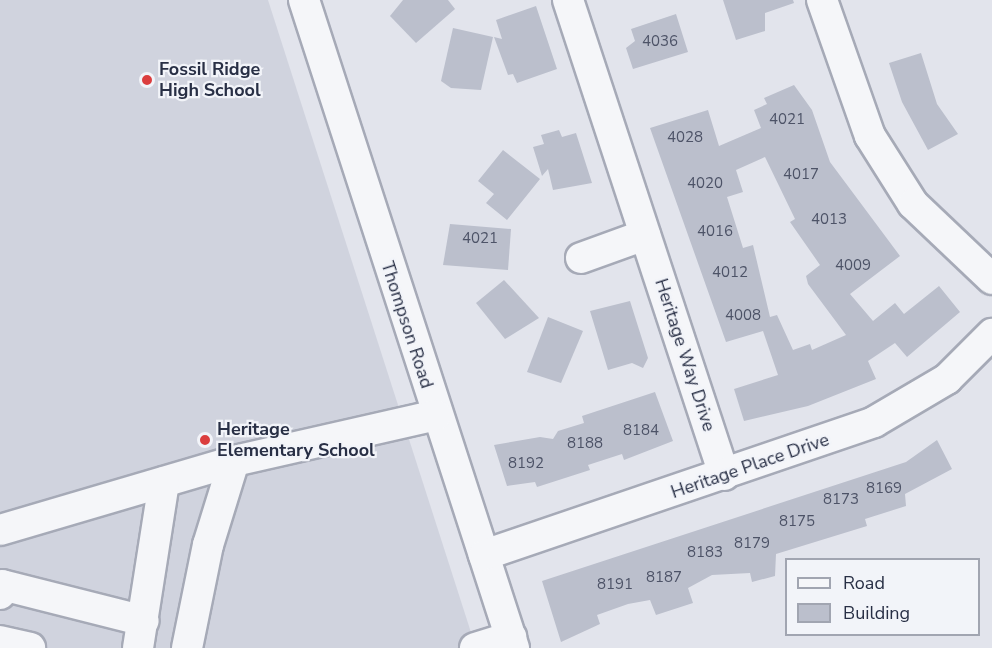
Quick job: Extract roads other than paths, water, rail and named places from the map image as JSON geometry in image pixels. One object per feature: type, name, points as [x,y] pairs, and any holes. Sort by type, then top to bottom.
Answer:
[{"type":"street","name":"Thompson Road","points":[[304,0],[436,414],[513,642]]},
{"type":"street","name":"Heritage Way Drive","points":[[568,0],[724,475]]},
{"type":"street","points":[[822,0],[870,136],[913,204],[992,279]]},
{"type":"street","points":[[581,258],[645,235]]},
{"type":"street","name":"Heritage Place Drive","points":[[484,555],[874,422],[947,379],[992,334]]},
{"type":"street","points":[[0,530],[234,461],[436,414]]},
{"type":"street","points":[[187,648],[208,545],[234,461]]},
{"type":"street","points":[[0,594],[2,585],[141,634],[164,482]]},
{"type":"street","points":[[0,641],[30,648]]},
{"type":"street","points":[[475,648],[513,642]]},
{"type":"place","name":"Fossil Ridge High School","points":[[147,80]]},
{"type":"place","name":"Heritage Elementary School","points":[[205,440]]}]
